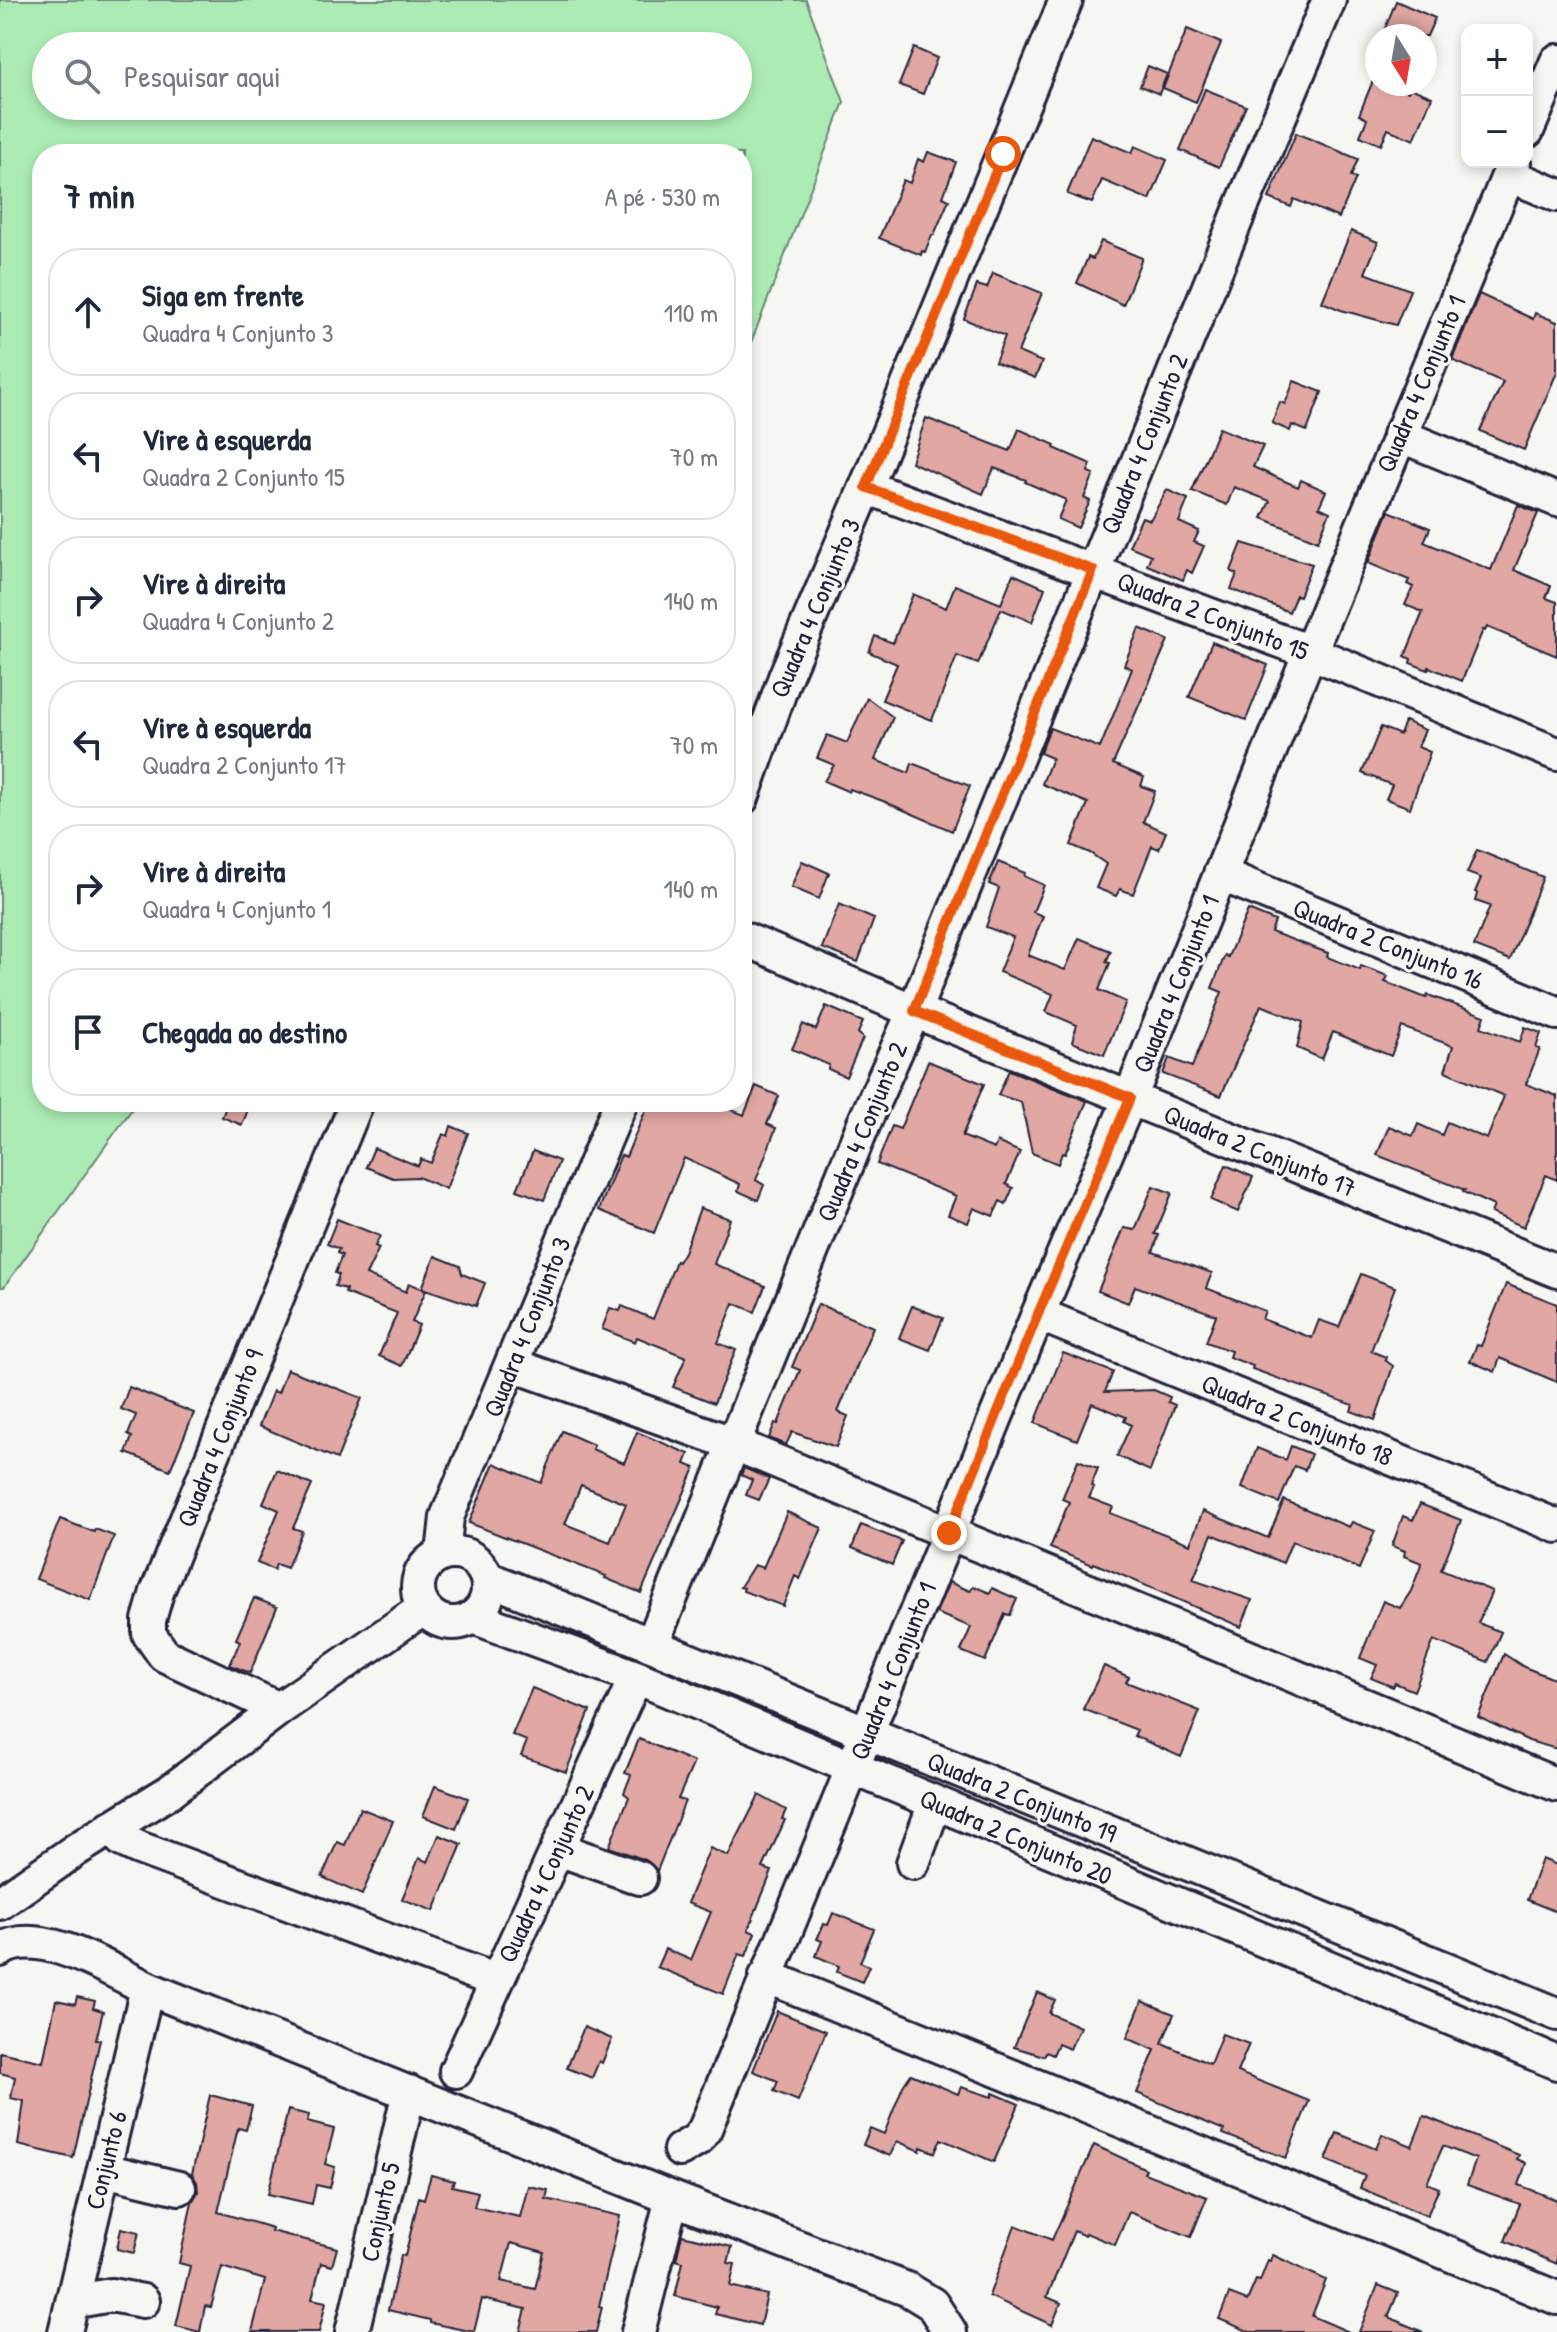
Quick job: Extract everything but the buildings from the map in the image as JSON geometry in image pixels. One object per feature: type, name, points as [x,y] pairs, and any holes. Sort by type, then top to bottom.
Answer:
[{"type":"street","name":"Quadra 4 Conjunto 3","points":[[752,770],[785,677],[1066,0]]},
{"type":"street","name":"Quadra 4 Conjunto 2","points":[[652,1644],[732,1443],[864,1123],[914,1011],[1227,241],[1329,0]]},
{"type":"street","points":[[1533,117],[1557,61]]},
{"type":"street","points":[[1511,168],[1557,195]]},
{"type":"street","name":"Quadra 4 Conjunto 1","points":[[680,2150],[697,2140],[705,2129],[1511,168]]},
{"type":"street","points":[[1399,435],[1557,500]]},
{"type":"street","name":"Quadra 2 Conjunto 15","points":[[866,487],[1310,652],[1557,754]]},
{"type":"street","name":"Quadra 2 Conjunto 16","points":[[1220,874],[1557,1013]]},
{"type":"street","name":"Quadra 2 Conjunto 17","points":[[752,942],[914,1011],[1557,1271]]},
{"type":"street","name":"Quadra 4 Conjunto 9","points":[[279,1709],[164,1655],[149,1634],[149,1620],[157,1592],[353,1112]]},
{"type":"street","name":"Quadra 4 Conjunto 3","points":[[443,1554],[447,1517],[617,1112]]},
{"type":"street","name":"Quadra 2 Conjunto 18","points":[[1038,1314],[1557,1526]]},
{"type":"street","points":[[513,1365],[732,1443],[1557,1785]]},
{"type":"street","points":[[454,1553],[475,1560],[487,1578],[486,1600],[473,1617],[452,1623],[441,1621],[424,1608],[419,1598],[420,1576],[425,1566],[443,1554],[454,1553]]},
{"type":"street","name":"Quadra 2 Conjunto 19","points":[[487,1578],[1557,2014]]},
{"type":"street","points":[[0,1903],[111,1827],[169,1792],[279,1709],[424,1608]]},
{"type":"street","name":"Quadra 2 Conjunto 20","points":[[473,1617],[636,1677],[1557,2063]]},
{"type":"street","name":"Quadra 4 Conjunto 2","points":[[456,2071],[636,1677]]},
{"type":"street","points":[[913,1863],[935,1803]]},
{"type":"street","points":[[111,1827],[122,1840],[139,1848],[497,1981]]},
{"type":"street","points":[[558,1849],[640,1878]]},
{"type":"street","points":[[0,1950],[19,1942],[35,1941],[70,1952],[147,1988],[909,2290],[928,2318],[950,2332]]},
{"type":"street","points":[[766,1976],[1557,2298]]},
{"type":"street","name":"Conjunto 6","points":[[68,2317],[147,1988]]},
{"type":"street","name":"Conjunto 5","points":[[352,2332],[409,2092]]},
{"type":"street","points":[[104,2170],[179,2188]]},
{"type":"street","points":[[638,2332],[672,2198]]},
{"type":"street","points":[[68,2317],[111,2295],[143,2301]]},
{"type":"green space","points":[[0,0],[806,0],[844,102],[752,340],[752,144],[32,144],[32,1112],[130,1112],[4,1287],[0,1287]]},
{"type":"route","points":[[949,1533],[1130,1098],[914,1011],[1093,570],[866,487],[1003,154]]}]
